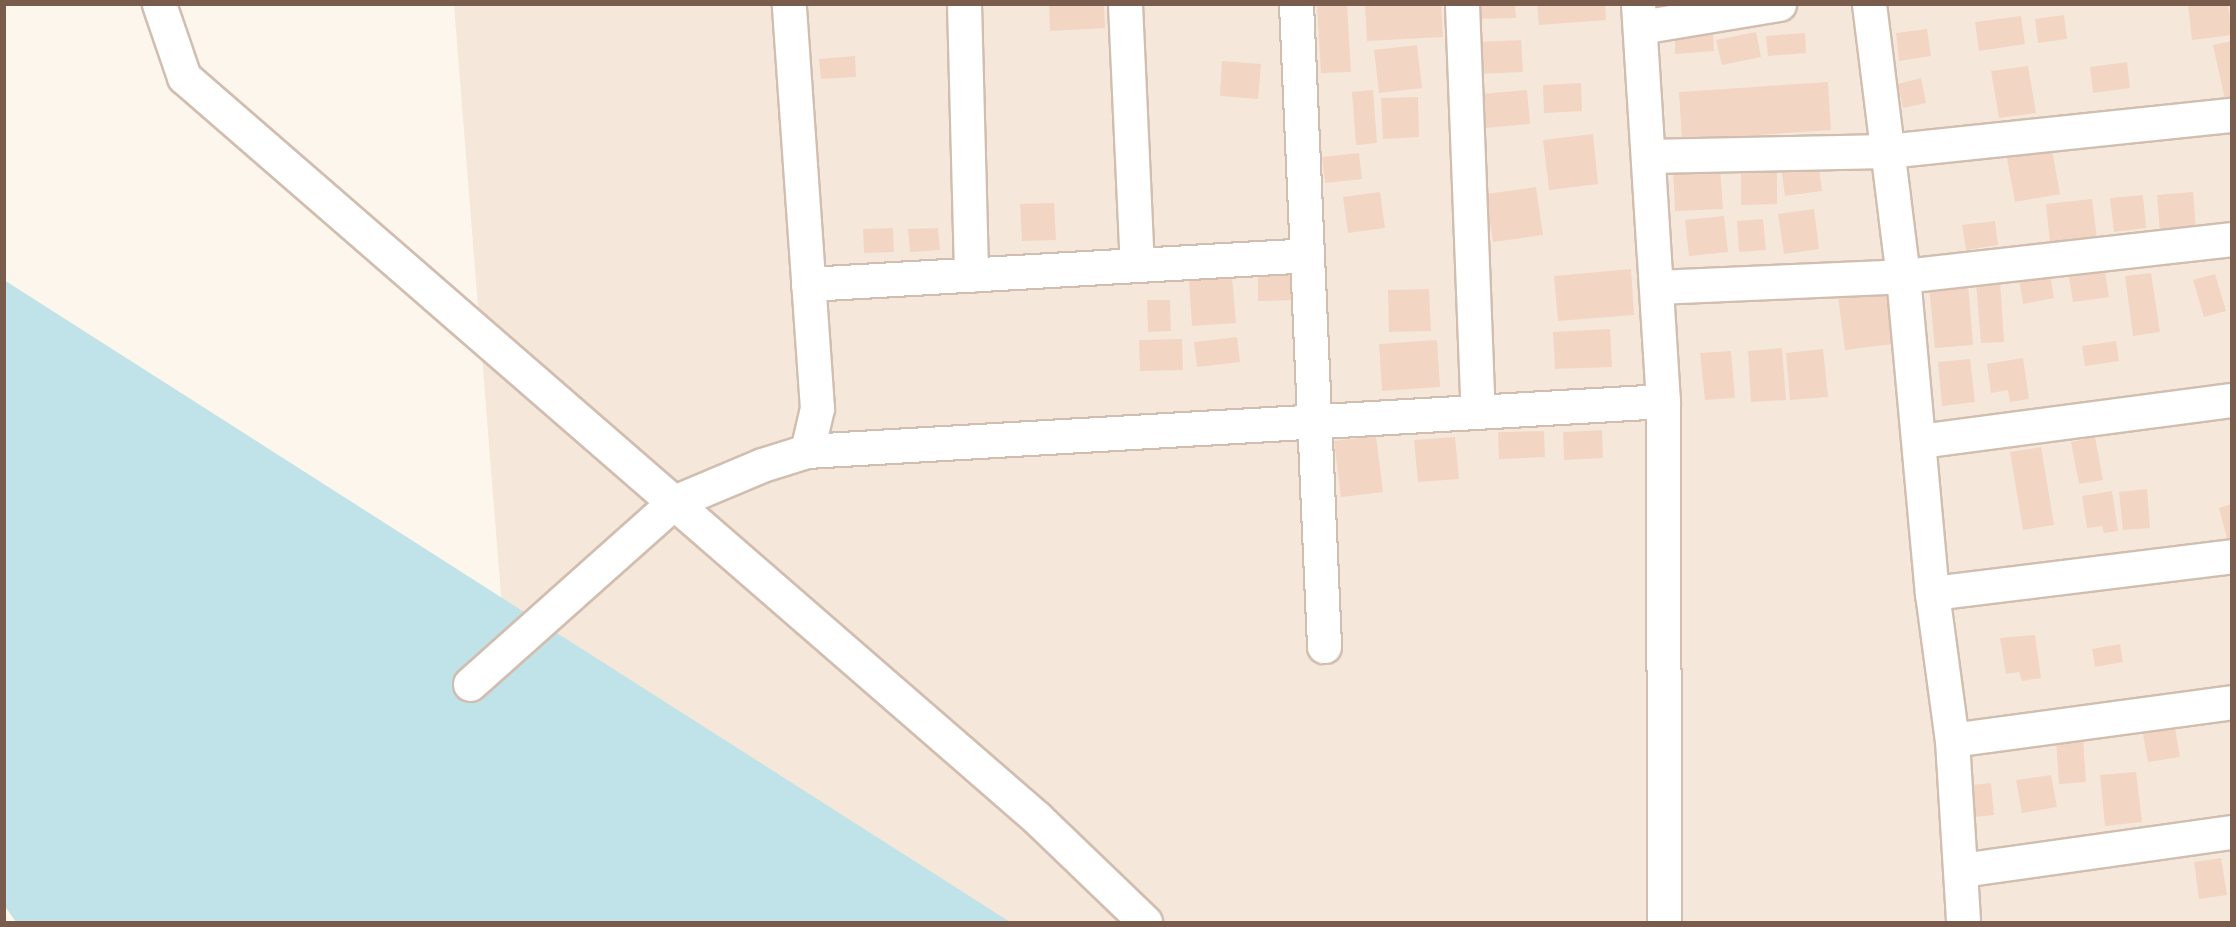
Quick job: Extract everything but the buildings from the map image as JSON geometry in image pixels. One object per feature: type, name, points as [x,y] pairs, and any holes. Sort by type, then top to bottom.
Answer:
[{"type":"street","points":[[159,4],[184,77],[1037,818],[1145,922]]},
{"type":"street","points":[[789,4],[817,408],[807,451]]},
{"type":"street","points":[[964,4],[971,275]]},
{"type":"street","points":[[1125,4],[1137,265]]},
{"type":"street","points":[[1296,4],[1305,255],[1324,646]]},
{"type":"street","points":[[1462,4],[1478,412]]},
{"type":"street","points":[[1664,922],[1663,401],[1639,16],[1779,4]]},
{"type":"street","points":[[1869,4],[1903,276],[1920,441],[1932,593],[1952,740],[1963,922]]},
{"type":"street","points":[[1648,156],[1887,151],[2232,115]]},
{"type":"street","points":[[1656,287],[1903,276],[2232,239]]},
{"type":"street","points":[[808,284],[1305,255]]},
{"type":"street","points":[[1920,441],[2232,400]]},
{"type":"street","points":[[470,684],[674,502],[762,465],[807,451],[1314,424],[1663,401]]},
{"type":"street","points":[[1932,593],[2232,556]]},
{"type":"street","points":[[1952,740],[2232,702]]},
{"type":"street","points":[[1960,870],[2232,832]]},
{"type":"shaded area","points":[[454,5],[2231,5],[2231,922],[527,922]]},
{"type":"water","points":[[4,280],[1010,922],[16,922],[4,905]]}]
